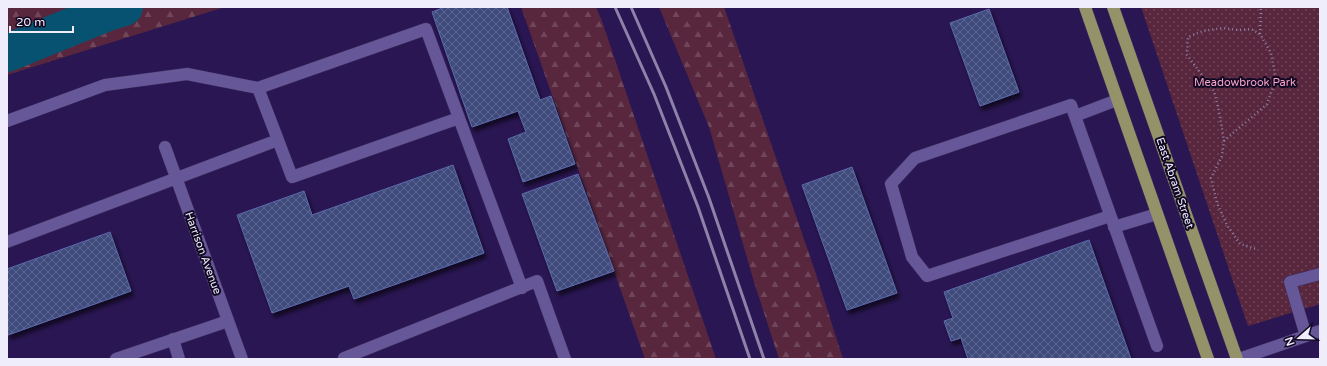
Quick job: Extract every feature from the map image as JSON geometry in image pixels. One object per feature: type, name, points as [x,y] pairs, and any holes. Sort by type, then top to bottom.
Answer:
[{"type":"main road","points":[[1085,7],[1208,359]]},
{"type":"main road","name":"East Abram Street","points":[[1113,7],[1238,359]]},
{"type":"street","points":[[7,121],[105,85],[187,74],[258,88],[426,29],[522,288]]},
{"type":"street","points":[[258,88],[292,177],[459,118]]},
{"type":"street","points":[[1075,116],[1117,100]]},
{"type":"street","points":[[1156,346],[1112,222],[1071,105],[914,158],[891,184],[912,257],[927,276],[1112,222],[1157,214]]},
{"type":"street","points":[[7,242],[278,140]]},
{"type":"street","name":"Harrison Avenue","points":[[165,147],[242,359]]},
{"type":"street","points":[[1306,336],[1290,282],[1320,274]]},
{"type":"street","points":[[344,359],[537,281],[565,359]]},
{"type":"street","points":[[120,358],[228,321]]},
{"type":"street","points":[[1238,359],[1320,331]]},
{"type":"street","points":[[173,340],[179,359]]},
{"type":"path","points":[[1260,34],[1261,7]]},
{"type":"path","points":[[1224,141],[1267,104],[1276,79],[1271,53],[1260,34],[1251,29],[1239,30],[1223,28],[1203,31],[1188,37],[1187,55],[1214,91],[1219,111],[1224,141],[1222,156],[1211,178],[1217,202],[1227,225],[1240,244],[1256,249]]},
{"type":"green space","points":[[7,7],[225,7],[7,75]]},
{"type":"green space","points":[[521,7],[596,7],[716,359],[645,359]]},
{"type":"green space","points":[[659,7],[724,7],[816,274],[843,359],[779,359],[754,282],[709,127]]},
{"type":"green space","name":"Meadowbrook Park","points":[[1141,7],[1320,7],[1320,304],[1248,326]]},
{"type":"building","points":[[445,7],[507,7],[540,100],[551,96],[575,164],[523,182],[508,139],[526,132],[518,111],[472,127],[432,12]]},
{"type":"building","points":[[989,9],[1019,92],[980,106],[950,23]]},
{"type":"building","points":[[453,165],[484,253],[354,299],[349,286],[272,313],[237,215],[304,191],[312,215]]},
{"type":"building","points":[[852,167],[897,293],[847,310],[802,185]]},
{"type":"building","points":[[578,174],[614,271],[557,291],[522,194]]},
{"type":"building","points":[[110,232],[131,291],[8,335],[7,269]]},
{"type":"building","points":[[1089,240],[1131,359],[968,359],[961,338],[951,341],[944,321],[953,318],[944,292]]},
{"type":"waterway","points":[[7,53],[108,12],[124,7]]},
{"type":"railway","points":[[615,7],[654,94],[698,207],[750,359]]},
{"type":"railway","points":[[631,7],[666,87],[709,198],[764,359]]}]
